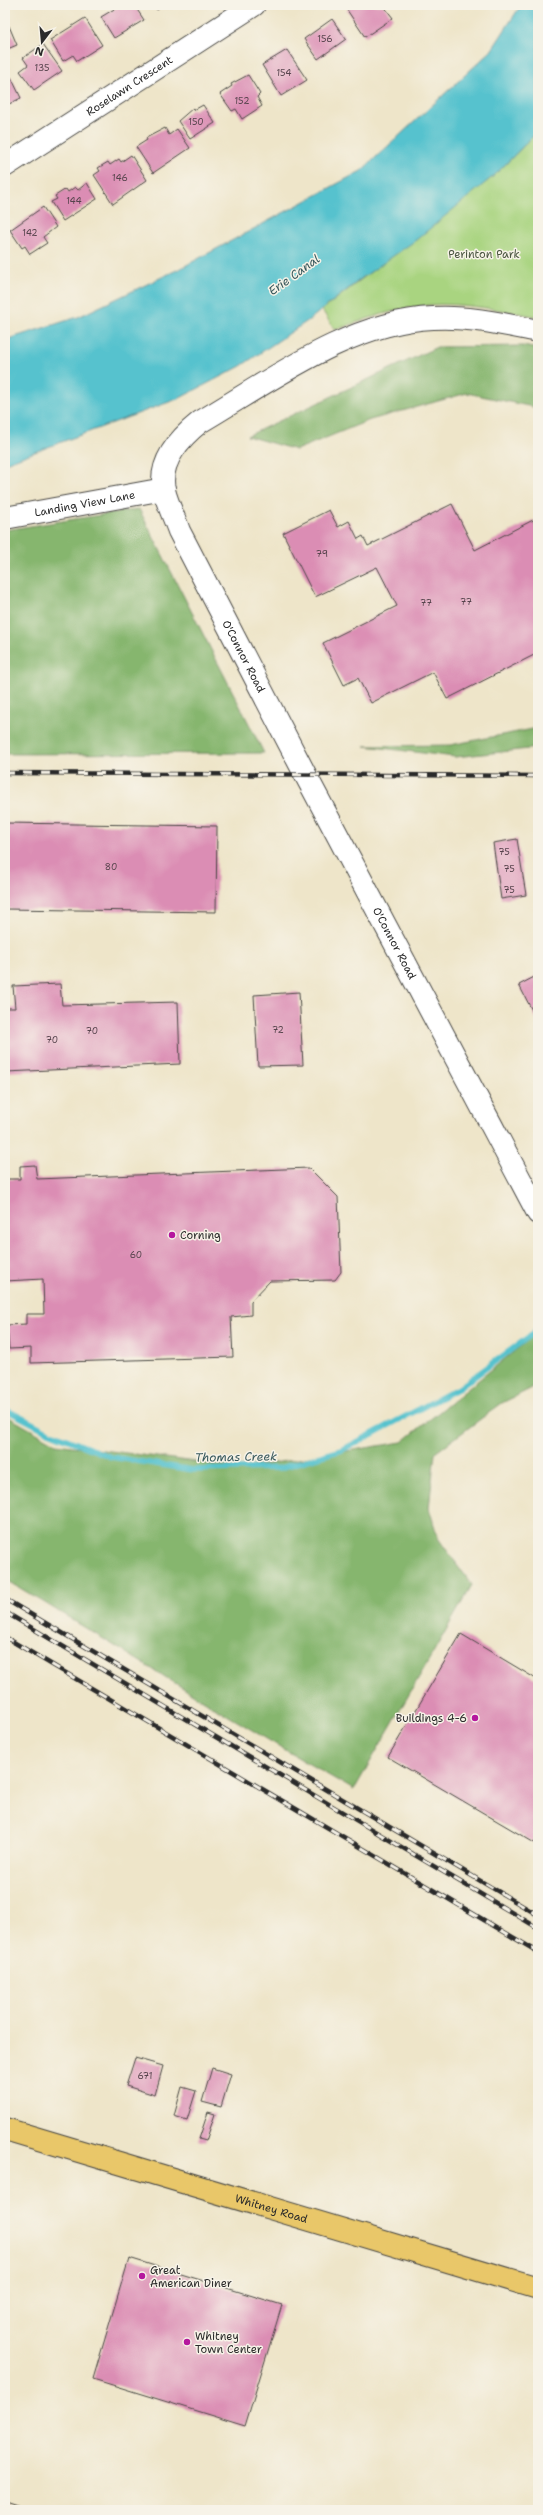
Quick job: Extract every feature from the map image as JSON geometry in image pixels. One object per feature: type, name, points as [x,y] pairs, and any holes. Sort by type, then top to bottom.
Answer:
[{"type":"main road","name":"Whitney Road","points":[[5,2129],[538,2288]]},
{"type":"street","name":"Roselawn Crescent","points":[[5,166],[254,5]]},
{"type":"street","name":"O'Connor Road","points":[[538,331],[461,318],[432,318],[375,328],[341,342],[200,422],[184,435],[171,451],[166,469],[164,489],[179,530],[304,774],[538,1213]]},
{"type":"street","name":"Landing View Lane","points":[[5,518],[164,489]]},
{"type":"green space","name":"Perinton Park","points":[[538,131],[538,317],[469,306],[441,304],[417,306],[393,311],[335,330],[322,310],[496,174]]},
{"type":"green space","points":[[523,346],[538,349],[538,408],[467,393],[370,420],[296,450],[247,436],[437,347]]},
{"type":"green space","points":[[139,509],[264,753],[5,754],[5,530]]},
{"type":"green space","points":[[538,728],[538,748],[455,757],[365,746],[450,745]]},
{"type":"green space","points":[[538,1332],[538,1385],[502,1403],[435,1453],[429,1508],[438,1538],[472,1585],[354,1790],[266,1739],[5,1579],[5,1415],[56,1444],[243,1468],[402,1442]]},
{"type":"water","name":"Erie Canal","points":[[521,5],[538,5],[538,131],[496,174],[416,240],[362,278],[309,320],[241,366],[180,398],[5,463],[5,340],[78,317],[181,268],[361,171],[491,51]]},
{"type":"building","points":[[121,5],[134,5],[144,20],[114,38],[101,17]]},
{"type":"building","points":[[153,5],[164,5],[157,10]]},
{"type":"building","points":[[355,5],[383,5],[393,18],[365,37],[347,10]]},
{"type":"building","points":[[85,18],[102,45],[77,61],[73,55],[63,61],[50,40]]},
{"type":"building","points":[[332,19],[346,39],[318,59],[304,39]]},
{"type":"building","points":[[9,26],[17,45],[5,50],[5,28]]},
{"type":"building","points":[[43,44],[62,71],[34,90],[20,71],[28,65],[23,58]]},
{"type":"building","points":[[287,50],[307,80],[281,96],[262,65]]},
{"type":"building","points":[[248,75],[260,94],[257,97],[262,106],[242,119],[236,109],[232,111],[220,94],[232,86],[231,84]]},
{"type":"building","points":[[11,77],[21,98],[5,106],[5,79]]},
{"type":"building","points":[[203,105],[215,123],[190,139],[178,121],[193,108],[194,110]]},
{"type":"building","points":[[165,128],[169,135],[177,129],[190,148],[153,173],[136,147],[147,140],[146,138]]},
{"type":"building","points":[[131,155],[147,180],[113,204],[94,175],[100,171],[98,168],[108,162],[110,165],[119,159],[121,162]]},
{"type":"building","points":[[87,183],[97,199],[63,221],[51,202],[57,199],[55,196],[66,189],[68,192],[75,187],[78,190]]},
{"type":"building","points":[[43,207],[56,227],[43,237],[47,243],[30,254],[25,246],[22,248],[10,230]]},
{"type":"building","points":[[452,504],[475,550],[533,520],[538,531],[538,653],[447,699],[433,672],[371,703],[358,678],[344,685],[323,643],[397,606],[377,567],[315,597],[283,533],[329,510],[338,527],[349,521],[358,539],[363,536],[368,546]]},
{"type":"building","points":[[5,823],[217,826],[216,912],[5,909]]},
{"type":"building","points":[[517,839],[526,895],[501,899],[493,843]]},
{"type":"building","points":[[538,975],[538,1022],[519,985]]},
{"type":"building","points":[[60,984],[62,1005],[178,1002],[180,1064],[6,1072],[5,1008],[15,1008],[13,986]]},
{"type":"building","points":[[299,992],[303,1065],[258,1066],[254,995]]},
{"type":"building","name":"Corning","points":[[35,1165],[37,1179],[309,1168],[338,1197],[341,1272],[335,1280],[270,1281],[251,1301],[251,1315],[231,1317],[233,1357],[31,1363],[31,1348],[9,1349],[7,1325],[26,1324],[26,1314],[44,1314],[43,1279],[5,1281],[5,1179],[20,1179],[20,1166]]},
{"type":"building","name":"Buildings 4-6","points":[[461,1634],[538,1680],[538,1845],[388,1757]]},
{"type":"building","points":[[135,2058],[163,2066],[155,2095],[126,2086]]},
{"type":"building","points":[[212,2068],[231,2074],[221,2107],[202,2102]]},
{"type":"building","points":[[182,2087],[196,2091],[187,2120],[174,2116]]},
{"type":"building","points":[[208,2112],[215,2114],[206,2141],[199,2139]]},
{"type":"building","name":"Whitney Town Center","points":[[129,2258],[282,2305],[245,2426],[93,2379]]},
{"type":"building","points":[[5,2502],[29,2510],[5,2510]]},
{"type":"waterway","name":"Thomas Creek","points":[[5,1409],[49,1432],[111,1457],[193,1470],[280,1468],[342,1450],[459,1388],[538,1330]]},
{"type":"railway","points":[[5,773],[538,776]]},
{"type":"railway","points":[[5,1599],[538,1915]]},
{"type":"railway","points":[[5,1612],[538,1928]]},
{"type":"railway","points":[[5,1637],[538,1952]]},
{"type":"place","name":"Corning","points":[[172,1235]]},
{"type":"place","name":"Buildings 4-6","points":[[475,1718]]},
{"type":"place","name":"Great American Diner","points":[[142,2276]]},
{"type":"place","name":"Whitney Town Center","points":[[187,2342]]}]
